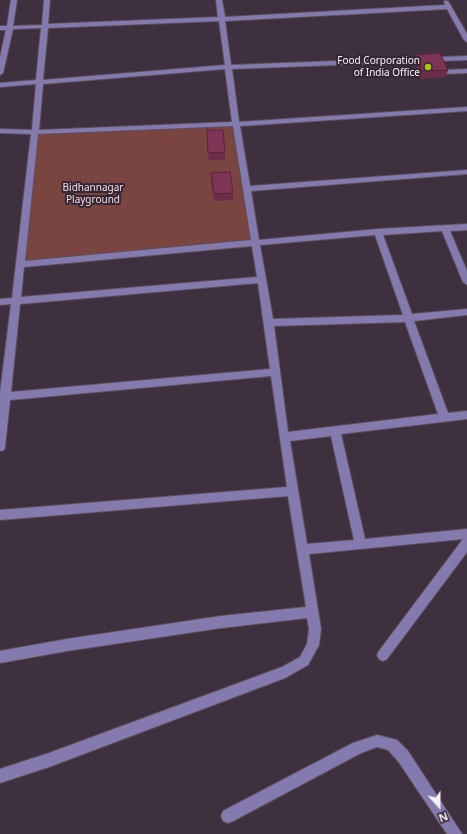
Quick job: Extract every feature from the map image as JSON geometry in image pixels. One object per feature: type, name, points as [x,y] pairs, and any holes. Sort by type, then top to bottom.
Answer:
[{"type":"street","points":[[0,74],[3,50],[10,27],[14,0]]},
{"type":"street","points":[[0,447],[3,397],[16,301],[35,132],[46,26],[47,0]]},
{"type":"street","points":[[0,776],[49,760],[285,672],[304,661],[313,645],[315,629],[292,491],[269,323],[236,124],[219,0]]},
{"type":"street","points":[[445,0],[467,40]]},
{"type":"street","points":[[0,28],[222,19],[448,7]]},
{"type":"street","points":[[0,85],[229,67],[467,58]]},
{"type":"street","points":[[444,72],[467,70]]},
{"type":"street","points":[[0,131],[35,132],[236,124],[467,109]]},
{"type":"street","points":[[247,190],[467,172]]},
{"type":"street","points":[[20,264],[378,232],[467,227]]},
{"type":"street","points":[[445,228],[467,282]]},
{"type":"street","points":[[378,232],[444,417]]},
{"type":"street","points":[[0,302],[262,280]]},
{"type":"street","points":[[269,323],[409,318],[467,312]]},
{"type":"street","points":[[3,397],[275,372]]},
{"type":"street","points":[[284,437],[467,415]]},
{"type":"street","points":[[335,431],[361,544]]},
{"type":"street","points":[[0,515],[292,491]]},
{"type":"street","points":[[302,550],[467,534]]},
{"type":"street","points":[[383,655],[467,543]]},
{"type":"street","points":[[0,657],[67,645],[221,622],[312,612]]},
{"type":"street","points":[[228,816],[358,748],[377,741],[392,745],[403,756],[456,834]]},
{"type":"green space","name":"Bidhannagar Playground","points":[[236,124],[256,243],[20,264],[35,132]]},
{"type":"building","points":[[440,53],[448,70],[422,71],[415,55]]},
{"type":"building","points":[[207,130],[223,130],[225,152],[208,153]]},
{"type":"building","points":[[230,172],[233,193],[214,194],[211,173]]},
{"type":"place","name":"Food Corporation of India Office","points":[[428,67]]}]
